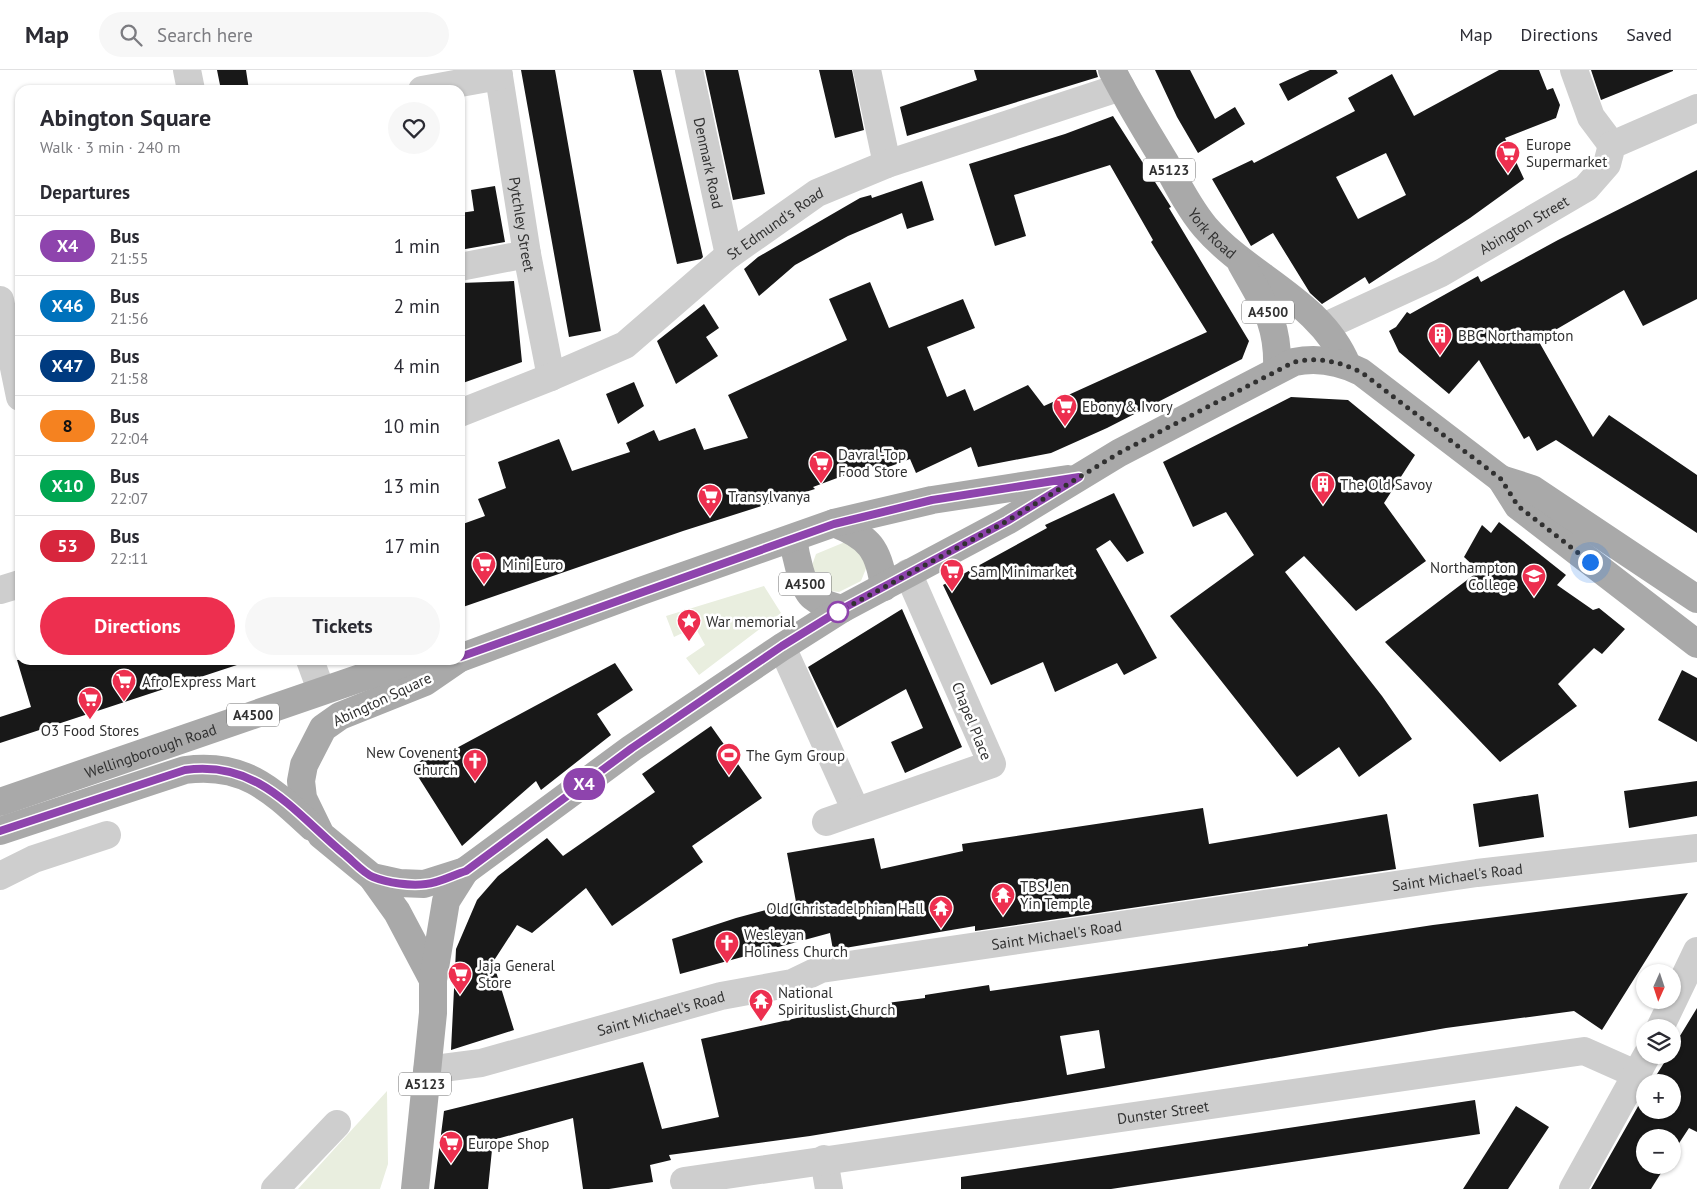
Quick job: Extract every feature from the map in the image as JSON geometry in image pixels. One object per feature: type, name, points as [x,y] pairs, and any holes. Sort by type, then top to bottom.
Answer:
[{"type":"main road","name":"York Road","points":[[1117,79],[1193,210],[1205,227],[1239,260],[1277,284],[1323,326],[1337,344],[1347,365]]},
{"type":"main road","name":"A4500","points":[[1239,260],[1272,320],[1276,338],[1277,370]]},
{"type":"main road","name":"Abington Square","points":[[450,665],[425,682],[340,716],[323,728],[304,765],[302,781],[303,798],[321,835],[372,877],[398,883],[424,884],[466,871],[632,748],[782,646],[842,609],[1007,521],[1119,453],[1277,370],[1294,362],[1314,359],[1347,365]]},
{"type":"main road","points":[[1347,365],[1361,372],[1501,479],[1532,489],[1697,599]]},
{"type":"main road","name":"Abington Square","points":[[465,656],[834,524],[932,500],[1079,477]]},
{"type":"main road","points":[[1501,479],[1518,506],[1697,644]]},
{"type":"main road","points":[[834,524],[867,540],[882,568],[884,586]]},
{"type":"main road","name":"A4500","points":[[793,538],[796,561],[811,596],[825,604],[842,609]]},
{"type":"main road","name":"Wellingborough Road","points":[[0,802],[398,665]]},
{"type":"main road","name":"Wellingborough Road","points":[[0,831],[185,770],[206,767],[231,770],[248,777],[274,792],[321,835]]},
{"type":"main road","name":"A5123","points":[[415,1189],[433,1013],[433,980],[446,901],[466,871]]},
{"type":"main road","name":"A5123","points":[[372,877],[397,912],[433,980]]},
{"type":"street","points":[[187,70],[189,85]]},
{"type":"street","name":"Denmark Road","points":[[689,70],[729,255]]},
{"type":"street","points":[[867,70],[887,164]]},
{"type":"street","points":[[1574,70],[1592,118],[1612,145],[1697,108]]},
{"type":"street","points":[[445,85],[499,73]]},
{"type":"street","name":"Pytchley Street","points":[[499,73],[527,254],[551,378]]},
{"type":"street","name":"St Edmund's Road","points":[[465,411],[551,378],[625,344],[729,255],[817,193],[887,164],[1117,79]]},
{"type":"street","name":"Abington Street","points":[[1330,324],[1440,273],[1586,188],[1607,164],[1612,145]]},
{"type":"street","points":[[465,266],[527,254]]},
{"type":"street","points":[[0,300],[15,373]]},
{"type":"street","name":"Chapel Place","points":[[826,822],[992,764],[908,573]]},
{"type":"street","points":[[0,590],[15,586]]},
{"type":"street","points":[[782,646],[856,811]]},
{"type":"street","points":[[312,665],[321,690]]},
{"type":"street","points":[[0,876],[34,859],[107,835]]},
{"type":"street","name":"Saint Michael's Road","points":[[427,1070],[480,1063],[721,996],[792,983],[821,969],[1477,873],[1697,848]]},
{"type":"street","points":[[1664,1019],[1697,951]]},
{"type":"street","name":"Dunster Street","points":[[684,1181],[824,1159],[1584,1051],[1642,1065]]},
{"type":"street","points":[[1573,1189],[1642,1065]]},
{"type":"street","points":[[275,1189],[337,1124]]},
{"type":"street","points":[[824,1159],[829,1189]]},
{"type":"shaded area","points":[[845,542],[859,549],[867,566],[861,581],[839,592],[822,590],[811,568],[816,554]]},
{"type":"shaded area","points":[[764,586],[781,613],[699,675],[686,658],[705,645],[695,627],[674,637],[666,616]]},
{"type":"shaded area","points":[[387,1091],[388,1164],[380,1189],[298,1189]]},
{"type":"building","points":[[217,70],[246,70],[248,85],[220,85]]},
{"type":"building","points":[[521,70],[555,70],[601,331],[569,337]]},
{"type":"building","points":[[633,70],[661,70],[703,257],[701,259],[677,264]]},
{"type":"building","points":[[705,70],[738,70],[765,194],[733,200]]},
{"type":"building","points":[[819,70],[852,70],[864,130],[835,138]]},
{"type":"building","points":[[974,70],[1096,70],[1098,77],[907,136],[900,107],[977,80]]},
{"type":"building","points":[[1155,70],[1190,70],[1215,119],[1235,107],[1245,124],[1198,153],[1177,117]]},
{"type":"building","points":[[1310,70],[1336,70],[1338,73],[1288,101],[1279,84]]},
{"type":"building","points":[[1499,70],[1539,70],[1547,90],[1553,88],[1560,105],[1556,118],[1505,138],[1524,179],[1470,218],[1369,284],[1365,277],[1322,304],[1310,293],[1273,233],[1251,246],[1212,179],[1252,160],[1254,163],[1355,111],[1348,98],[1392,74],[1414,116]],"holes":[[[1386,153],[1406,195],[1358,219],[1336,177]]]},
{"type":"building","points":[[1591,70],[1673,70],[1673,71],[1601,100]]},
{"type":"building","points":[[1113,116],[1171,207],[1169,208],[1249,341],[1242,359],[1107,428],[1051,453],[978,467],[971,447],[916,473],[910,459],[875,472],[872,465],[813,487],[815,489],[683,531],[465,606],[465,523],[485,516],[478,499],[506,488],[498,462],[559,439],[572,471],[630,452],[626,443],[654,430],[659,441],[695,428],[704,450],[748,438],[728,395],[847,340],[829,299],[870,282],[889,328],[963,299],[975,328],[927,347],[947,397],[965,389],[974,411],[1028,385],[1044,406],[1207,332],[1151,242],[1153,240],[1110,165],[1014,195],[1026,236],[995,246],[969,164],[1065,134]]},
{"type":"building","points":[[1697,170],[1697,299],[1643,326],[1624,290],[1538,340],[1593,437],[1609,415],[1697,475],[1697,533],[1556,440],[1537,451],[1529,436],[1524,439],[1479,360],[1449,394],[1399,352],[1389,331],[1396,327],[1407,312],[1410,314],[1478,276],[1481,282],[1558,240]]},
{"type":"building","points":[[922,181],[934,220],[907,229],[902,213],[848,236],[795,265],[759,296],[744,269],[758,257],[860,198],[871,195],[872,198]]},
{"type":"building","points":[[495,186],[505,242],[465,249],[465,212],[474,211],[471,190]]},
{"type":"building","points":[[514,281],[522,362],[465,382],[465,283]]},
{"type":"building","points":[[704,304],[719,328],[706,337],[718,356],[676,384],[657,341]]},
{"type":"building","points":[[634,382],[644,406],[618,424],[606,394]]},
{"type":"building","points":[[1291,397],[1348,400],[1415,455],[1384,503],[1426,561],[1356,611],[1304,556],[1285,572],[1382,696],[1412,739],[1359,777],[1339,747],[1297,777],[1170,616],[1254,555],[1226,512],[1193,527],[1163,462]]},
{"type":"building","points":[[1114,493],[1144,553],[1127,562],[1110,540],[1096,549],[1157,658],[1124,675],[1117,663],[1055,692],[1043,662],[991,685],[943,585],[1047,528],[1045,525]]},
{"type":"building","points":[[1499,522],[1566,575],[1557,585],[1593,610],[1599,608],[1625,629],[1602,654],[1594,648],[1558,684],[1577,706],[1500,762],[1385,642],[1479,571],[1464,557],[1482,525],[1491,533]]},
{"type":"building","points":[[902,609],[962,747],[905,773],[891,742],[923,728],[906,689],[837,728],[808,667]]},
{"type":"building","points":[[615,663],[633,690],[597,714],[611,735],[541,790],[536,781],[462,846],[412,767],[433,752],[438,758]]},
{"type":"building","points":[[18,665],[237,665],[0,743],[0,717],[31,707]]},
{"type":"building","points":[[1682,670],[1697,678],[1697,742],[1658,720]]},
{"type":"building","points":[[711,726],[762,798],[692,846],[703,862],[612,926],[586,888],[532,933],[517,925],[493,962],[514,1030],[451,1050],[456,949],[477,900],[498,876],[547,838],[563,856],[655,792],[642,774]]},
{"type":"building","points":[[1697,781],[1697,816],[1629,828],[1624,791]]},
{"type":"building","points":[[1538,794],[1544,837],[1479,847],[1473,804]]},
{"type":"building","points":[[1203,808],[1209,844],[1387,814],[1396,869],[975,931],[975,926],[833,950],[830,933],[680,974],[672,939],[736,918],[796,902],[787,853],[874,838],[881,869],[963,851],[962,844]]},
{"type":"building","points":[[1688,893],[1643,964],[1636,964],[1636,976],[1602,1030],[1574,1011],[1446,1028],[1108,1087],[810,1136],[669,1155],[671,1160],[650,1165],[653,1182],[609,1189],[583,1189],[573,1118],[493,1140],[488,1189],[434,1189],[444,1111],[643,1062],[662,1129],[719,1117],[701,1039],[806,1016],[887,1006],[887,1003],[925,998],[925,995],[989,985],[990,991],[1308,946],[1308,944],[1433,925]],"holes":[[[1099,1030],[1105,1068],[1067,1075],[1060,1036]]]},
{"type":"building","points":[[1697,1008],[1697,1132],[1689,1128],[1681,1140],[1681,1129],[1636,1129],[1636,1174],[1660,1174],[1651,1189],[1591,1189],[1636,1110],[1636,1119],[1681,1119],[1681,1074],[1657,1074],[1663,1064],[1681,1064],[1681,1034]]},
{"type":"building","points":[[1475,1100],[1480,1134],[1111,1189],[961,1189],[961,1177]]},
{"type":"building","points":[[1516,1106],[1549,1127],[1508,1189],[1463,1189]]},
{"type":"bus line","name":"X4","points":[[0,831],[185,770],[206,767],[231,770],[248,777],[274,792],[321,835],[372,877],[398,883],[433,883],[466,871],[632,748],[696,707],[782,646],[842,609],[1007,521],[1079,477],[932,500],[834,524],[641,591],[465,656]]},
{"type":"place","name":"Europe Supermarket","points":[[1508,174]]},
{"type":"place","name":"BBC Northampton","points":[[1440,356]]},
{"type":"place","name":"Ebony & Ivory","points":[[1065,427]]},
{"type":"place","name":"Davral-Top Food Store","points":[[821,484]]},
{"type":"place","name":"The Old Savoy","points":[[1323,505]]},
{"type":"place","name":"Transylvanya","points":[[710,517]]},
{"type":"place","name":"Mini Euro","points":[[484,585]]},
{"type":"place","name":"Sam Minimarket","points":[[952,592]]},
{"type":"place","name":"Northampton College","points":[[1534,597]]},
{"type":"place","name":"War memorial","points":[[689,642]]},
{"type":"place","name":"Afro Express Mart","points":[[124,702]]},
{"type":"place","name":"O3 Food Stores","points":[[90,720]]},
{"type":"place","name":"The Gym Group","points":[[729,776]]},
{"type":"place","name":"New Covenent Church","points":[[475,782]]},
{"type":"place","name":"TBS Jen Yin Temple","points":[[1003,916]]},
{"type":"place","name":"Old Christadelphian Hall","points":[[941,929]]},
{"type":"place","name":"Wesleyan Holiness Church","points":[[727,964]]},
{"type":"place","name":"Jaja General Store","points":[[460,995]]},
{"type":"place","name":"National Spirituslist Church","points":[[761,1022]]},
{"type":"place","name":"Europe Shop","points":[[451,1164]]},
{"type":"route","points":[[838,612],[1007,521],[1119,453],[1277,370],[1294,362],[1314,359],[1347,365],[1361,372],[1501,479],[1518,506],[1590,562]]}]
